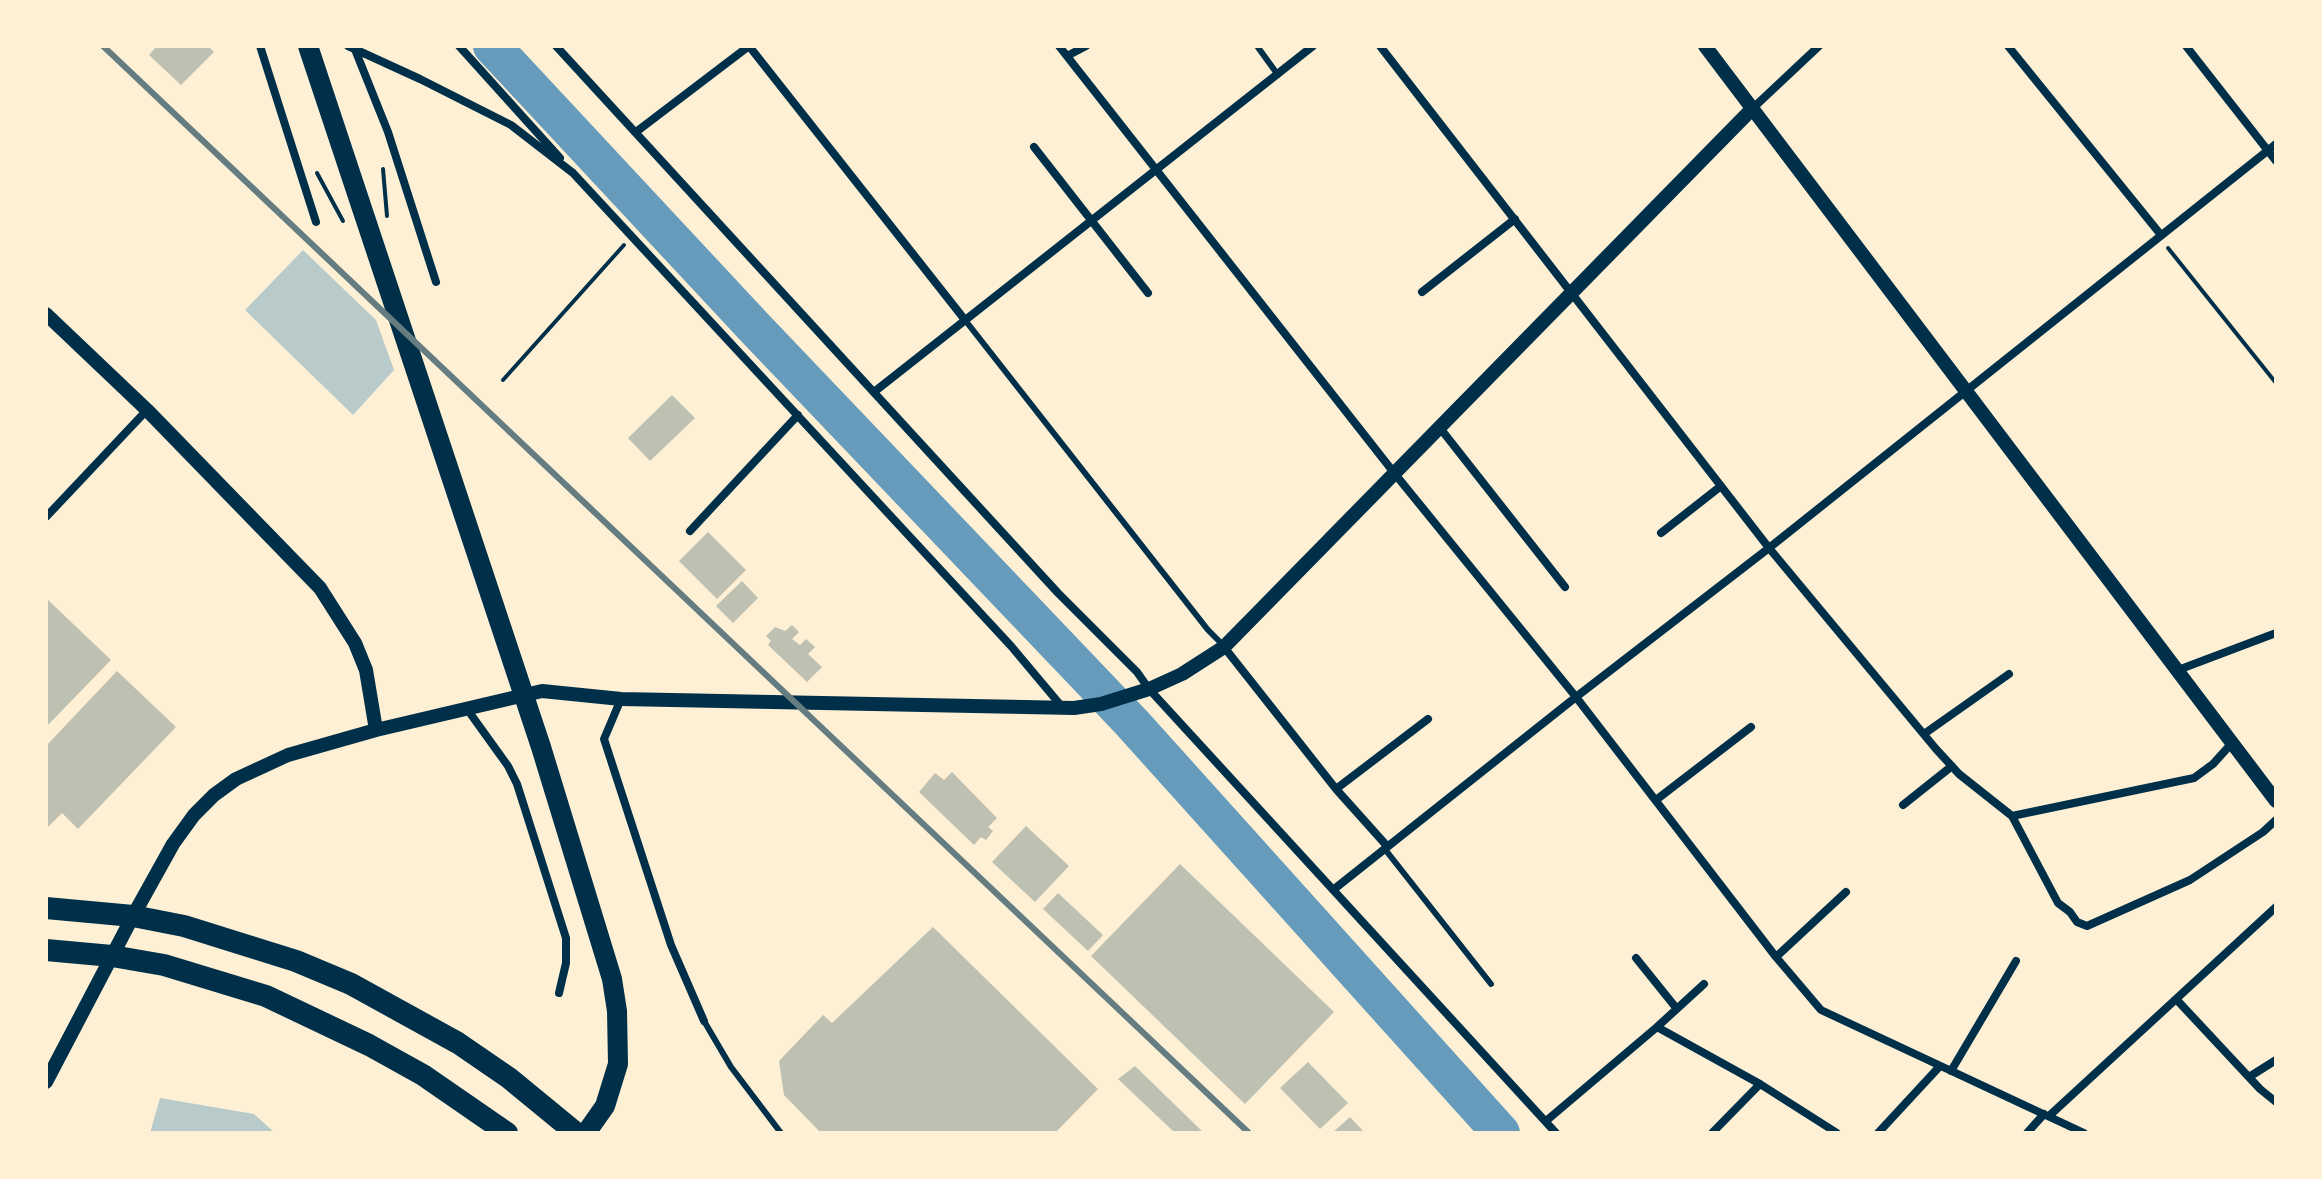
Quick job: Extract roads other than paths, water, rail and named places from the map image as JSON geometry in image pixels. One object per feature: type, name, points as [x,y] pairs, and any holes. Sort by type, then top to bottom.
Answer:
[{"type":"highway","points":[[46,908],[133,916],[184,926],[296,961],[351,984],[458,1043],[509,1078],[576,1133]]},
{"type":"highway","points":[[46,950],[164,965],[266,996],[314,1017],[423,1075],[507,1133]]},
{"type":"main road","points":[[308,46],[541,747],[612,979],[617,1011],[618,1064],[605,1106],[586,1133]]},
{"type":"street","points":[[260,46],[316,222]]},
{"type":"street","points":[[459,46],[1069,708]]},
{"type":"street","points":[[556,46],[1058,593],[1137,672],[1145,690],[1556,1133]]},
{"type":"street","points":[[636,132],[749,46],[965,320]]},
{"type":"street","points":[[1059,46],[1395,474],[1576,697],[1776,957],[1821,1010],[2084,1133]]},
{"type":"street","points":[[1067,56],[1086,46]]},
{"type":"street","points":[[874,392],[1313,46]]},
{"type":"street","points":[[1380,46],[1769,548],[1952,766],[2012,816],[2058,903],[2077,922],[2087,926],[2190,880],[2263,832],[2276,820]]},
{"type":"street","points":[[1705,46],[2276,801]]},
{"type":"street","points":[[46,1082],[133,916],[173,844],[194,815],[236,779],[288,755],[376,730],[542,691],[621,699],[797,705],[1069,708],[1101,704],[1182,674],[1224,647],[1751,110],[1819,46]]},
{"type":"street","points":[[2008,46],[2160,236]]},
{"type":"street","points":[[2186,46],[2276,161]]},
{"type":"street","points":[[352,47],[511,125],[573,173]]},
{"type":"street","points":[[352,47],[388,132],[436,282]]},
{"type":"street","points":[[1333,890],[2276,144]]},
{"type":"street","points":[[1034,147],[1148,293]]},
{"type":"street","points":[[1422,292],[1515,219]]},
{"type":"street","points":[[46,314],[147,410],[320,588],[339,614],[366,670],[376,730]]},
{"type":"street","points":[[46,517],[147,410]]},
{"type":"street","points":[[690,531],[798,415]]},
{"type":"street","points":[[1440,428],[1565,587]]},
{"type":"street","points":[[1661,533],[1721,486]]},
{"type":"street","points":[[2178,670],[2276,633]]},
{"type":"street","points":[[1224,647],[1385,847]]},
{"type":"street","points":[[1924,734],[2009,674]]},
{"type":"street","points":[[621,699],[604,739],[671,945],[704,1021]]},
{"type":"street","points":[[467,709],[508,766],[521,798],[566,938],[566,963],[559,993]]},
{"type":"street","points":[[1336,789],[1428,719]]},
{"type":"street","points":[[1656,800],[1751,727]]},
{"type":"street","points":[[2012,816],[2194,778],[2213,764],[2233,742]]},
{"type":"street","points":[[1903,805],[1952,766]]},
{"type":"street","points":[[1776,957],[1846,892]]},
{"type":"street","points":[[2027,1133],[2276,907]]},
{"type":"street","points":[[1636,958],[1677,1009]]},
{"type":"street","points":[[1951,1071],[2016,961]]},
{"type":"street","points":[[1546,1121],[1704,984]]},
{"type":"street","points":[[2176,999],[2276,1102]]},
{"type":"street","points":[[1657,1027],[1760,1084],[1837,1133]]},
{"type":"street","points":[[2249,1077],[2276,1060]]},
{"type":"street","points":[[1878,1133],[1940,1066]]},
{"type":"street","points":[[1712,1133],[1760,1084]]},
{"type":"lane","points":[[1257,46],[1278,75]]},
{"type":"lane","points":[[965,320],[1224,647]]},
{"type":"lane","points":[[1385,847],[1491,984]]},
{"type":"lane","points":[[704,1021],[731,1067],[781,1133]]},
{"type":"waterway","points":[[492,46],[754,327],[1132,723],[1501,1133]]},
{"type":"railway","points":[[103,46],[1249,1133]]}]
